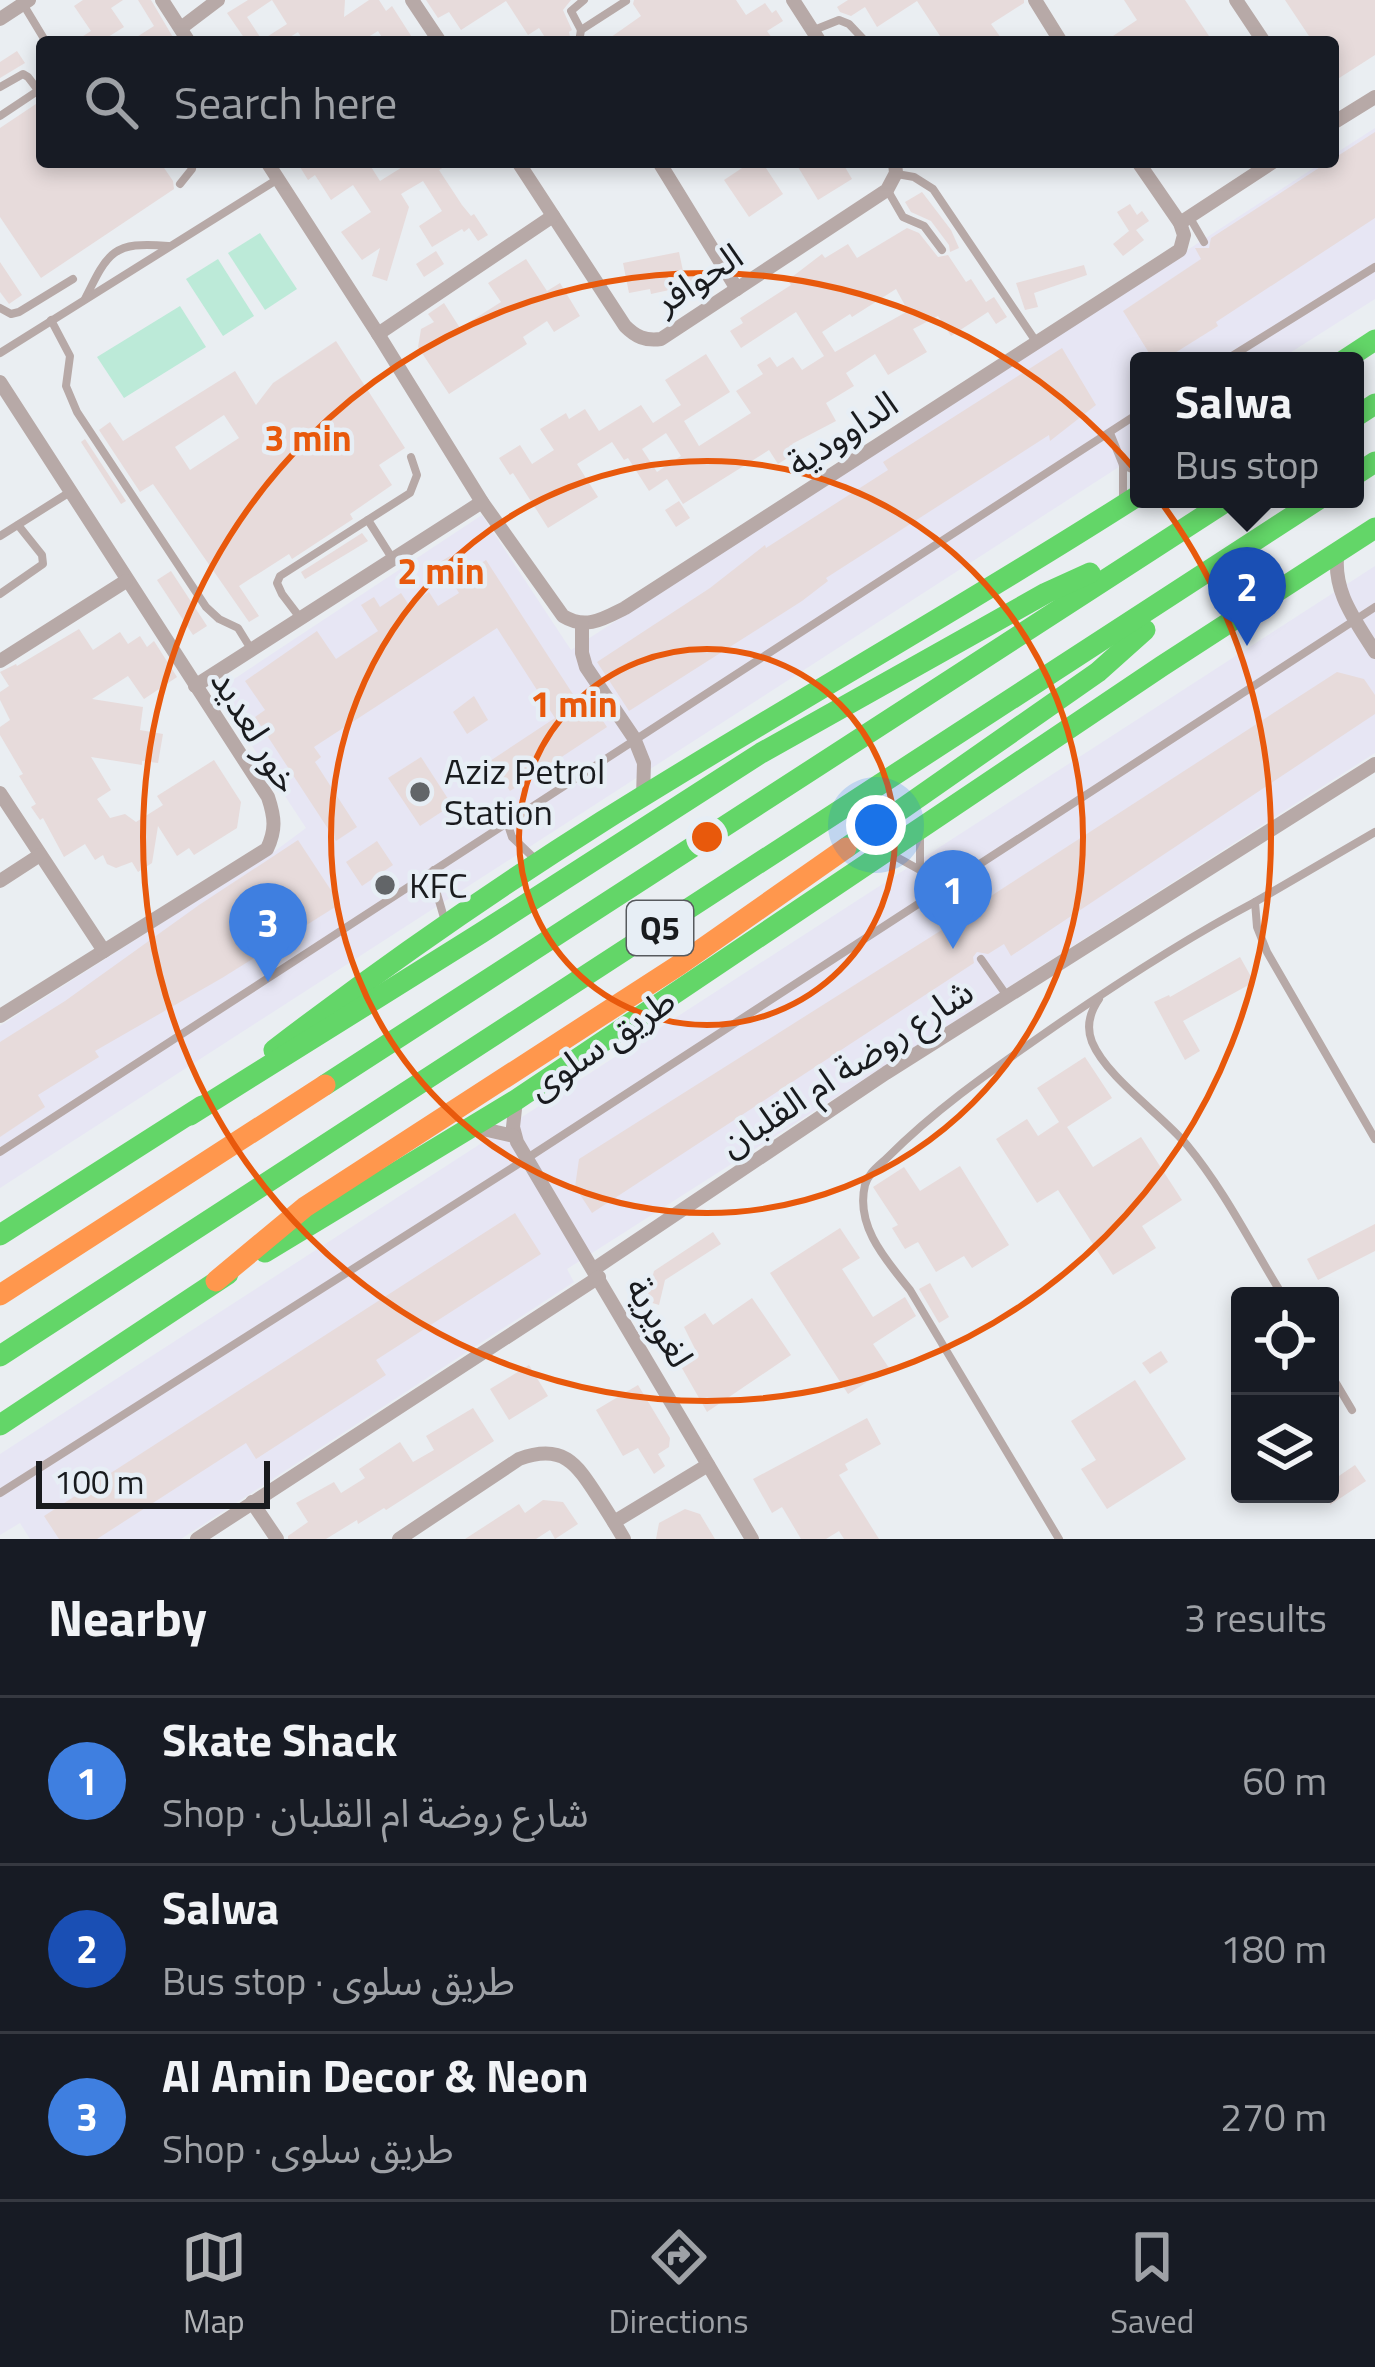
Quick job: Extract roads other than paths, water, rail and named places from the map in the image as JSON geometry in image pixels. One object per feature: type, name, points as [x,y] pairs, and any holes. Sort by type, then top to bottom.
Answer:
[{"type":"main road","points":[[190,1115],[318,1015],[446,925],[643,797],[1130,501]]},
{"type":"main road","name":"Q5","points":[[0,1295],[1216,508]]},
{"type":"main road","name":"طريق سلوى","points":[[0,1356],[1305,508]]},
{"type":"main road","points":[[0,1235],[761,753],[1046,593],[1186,528]]},
{"type":"main road","name":"طريق سلوى","points":[[0,1425],[216,1281],[516,1100],[1370,529]]},
{"type":"main road","points":[[216,1281],[305,1207],[679,965],[1098,672],[1208,572]]},
{"type":"main road","points":[[0,1442],[31,1405]]},
{"type":"street","points":[[162,0],[185,35],[218,0]]},
{"type":"street","points":[[412,0],[436,36]]},
{"type":"street","points":[[793,0],[816,36]]},
{"type":"street","points":[[1035,0],[1057,36]]},
{"type":"street","points":[[1236,0],[1260,36]]},
{"type":"street","points":[[0,19],[26,2]]},
{"type":"street","points":[[1339,119],[1375,97]]},
{"type":"street","points":[[271,168],[482,502],[563,616],[582,624],[586,667],[634,738],[644,763],[643,797]]},
{"type":"street","name":"الحوافر","points":[[522,168],[625,326],[649,341],[661,339],[887,190],[896,168]]},
{"type":"street","points":[[663,168],[737,290]]},
{"type":"street","points":[[1143,168],[1184,220],[1264,168]]},
{"type":"street","points":[[378,334],[553,216]]},
{"type":"street","name":"الداوودية","points":[[582,624],[625,608],[1180,250],[1184,220]]},
{"type":"street","name":"خور لعديد","points":[[0,382],[268,797],[275,816],[275,833],[267,849],[0,1016]]},
{"type":"street","points":[[195,686],[482,502]]},
{"type":"street","points":[[1338,550],[1340,592],[1375,652]]},
{"type":"street","points":[[1299,576],[1340,592]]},
{"type":"street","points":[[0,662],[126,580]]},
{"type":"street","points":[[644,763],[677,776]]},
{"type":"street","name":"شارع روضة ام القلبان","points":[[197,1539],[597,1273],[886,1073],[1375,764]]},
{"type":"street","points":[[0,793],[104,951]]},
{"type":"street","points":[[0,880],[40,855]]},
{"type":"street","points":[[474,1127],[514,1136],[516,1100]]},
{"type":"street","name":"لغويرية","points":[[514,1136],[752,1539]]},
{"type":"street","points":[[399,1539],[519,1459],[552,1453],[580,1469],[624,1539]]},
{"type":"street","points":[[614,1522],[708,1465]]},
{"type":"street","points":[[252,1502],[277,1539]]},
{"type":"lane","points":[[580,36],[572,11],[584,0]]},
{"type":"lane","points":[[581,31],[626,1]]},
{"type":"lane","points":[[26,2],[43,36]]},
{"type":"lane","points":[[816,36],[839,20],[860,36]]},
{"type":"lane","points":[[0,86],[23,74],[36,85]]},
{"type":"lane","points":[[0,116],[36,92]]},
{"type":"lane","points":[[180,184],[192,168]]},
{"type":"lane","points":[[896,168],[933,189],[1037,343]]},
{"type":"lane","points":[[0,352],[278,179]]},
{"type":"lane","points":[[887,190],[903,218],[924,226],[942,250]]},
{"type":"lane","points":[[1184,220],[1204,242]]},
{"type":"lane","points":[[84,299],[107,258],[130,244],[169,246]]},
{"type":"lane","points":[[1238,352],[1375,267]]},
{"type":"lane","points":[[0,308],[10,314],[19,312],[73,279]]},
{"type":"lane","points":[[51,320],[70,356],[66,386],[77,412],[206,608],[238,628],[252,650]]},
{"type":"lane","points":[[0,1152],[1130,419]]},
{"type":"lane","points":[[1110,433],[1130,496]]},
{"type":"lane","points":[[301,620],[282,594],[277,583],[280,576],[410,493],[418,475],[411,457]]},
{"type":"lane","points":[[1123,465],[1130,468]]},
{"type":"lane","points":[[0,536],[70,492]]},
{"type":"lane","points":[[367,520],[392,560]]},
{"type":"lane","points":[[0,594],[43,564],[42,555],[18,525]]},
{"type":"lane","points":[[0,1493],[936,895],[1375,607]]},
{"type":"lane","points":[[507,822],[512,837],[540,864]]},
{"type":"lane","points":[[920,870],[922,827]]},
{"type":"lane","points":[[1059,1539],[910,1289],[880,1252],[863,1209],[868,1176],[958,1094],[1103,992],[1375,832]]},
{"type":"lane","points":[[884,852],[920,870],[957,925]]},
{"type":"lane","points":[[434,870],[446,925]]},
{"type":"lane","points":[[1255,902],[1257,927],[1267,952],[1375,1138]]},
{"type":"lane","points":[[981,959],[1008,997]]},
{"type":"lane","points":[[1103,992],[1089,1024],[1089,1037],[1100,1058],[1204,1167],[1277,1287]]},
{"type":"lane","points":[[1339,1388],[1352,1410]]},
{"type":"place","name":"Salwa","points":[[1247,646]]},
{"type":"place","name":"Aziz Petrol Station","points":[[420,792]]},
{"type":"place","name":"KFC","points":[[385,885]]},
{"type":"place","name":"Skate Shack","points":[[953,949]]},
{"type":"place","name":"Al Amin Decor & Neon","points":[[268,982]]}]
